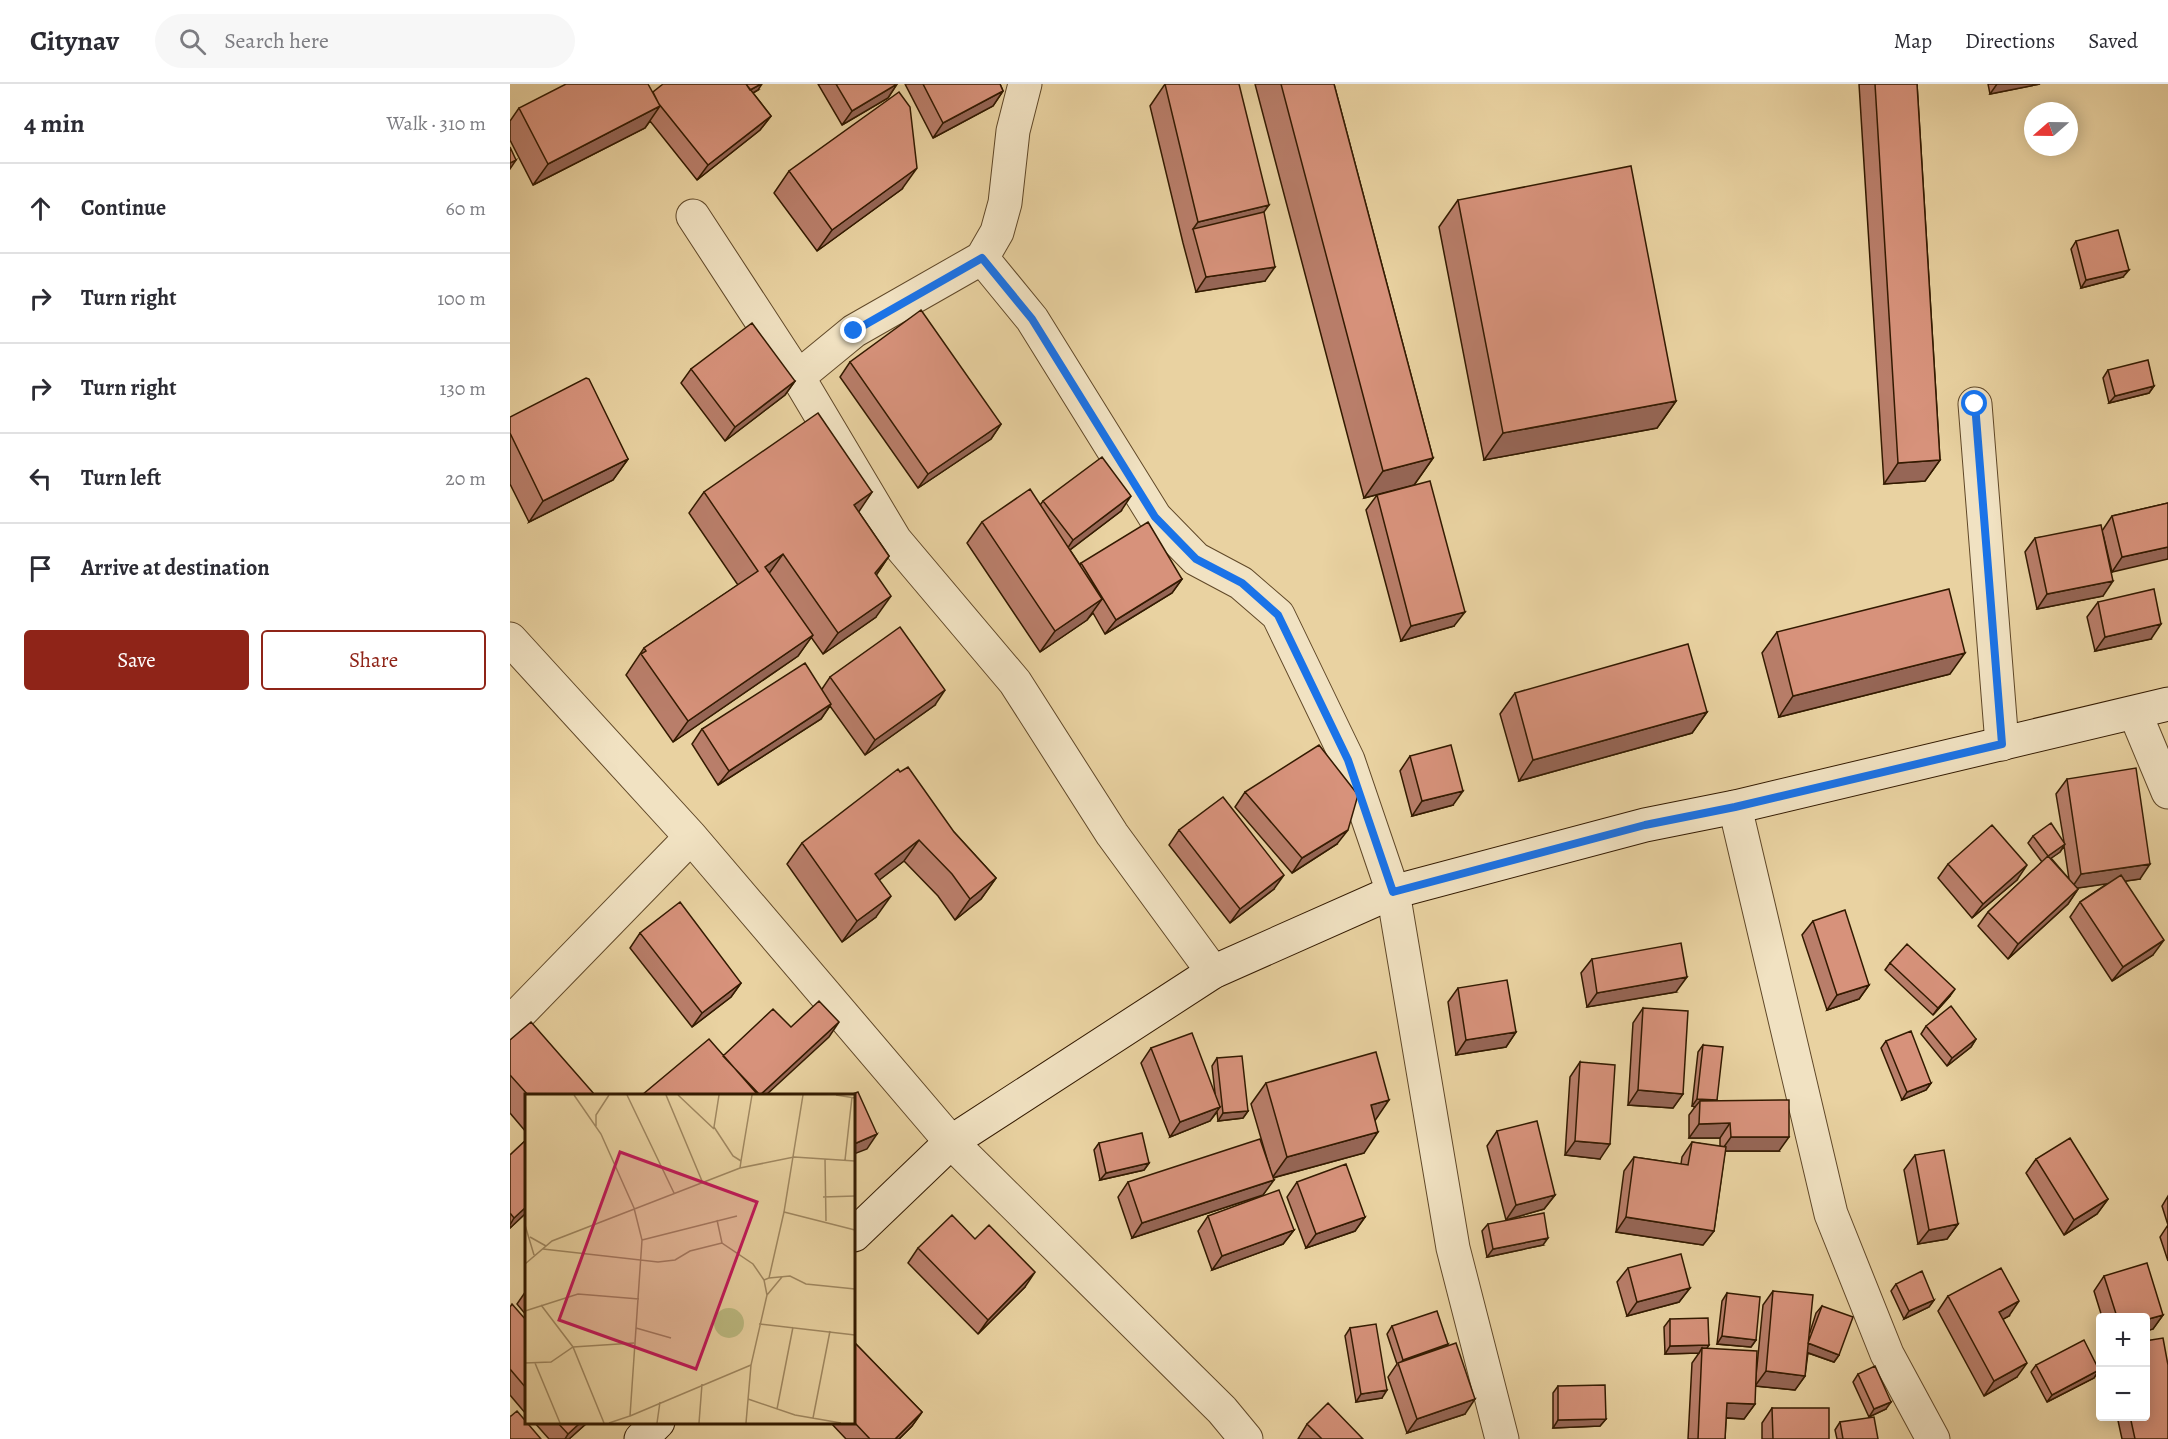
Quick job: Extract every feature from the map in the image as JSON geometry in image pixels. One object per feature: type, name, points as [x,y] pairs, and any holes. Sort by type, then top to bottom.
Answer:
[{"type":"street","points":[[798,377],[854,331],[982,258],[997,232],[1005,203],[1013,131],[1025,84]]},
{"type":"street","points":[[693,216],[798,377],[895,540],[1015,682],[1112,834],[1213,972]]},
{"type":"street","points":[[982,258],[1032,319],[1155,517],[1196,559],[1242,583],[1278,615],[1348,760],[1393,892],[1453,1248],[1502,1439]]},
{"type":"street","points":[[1975,404],[2002,744]]},
{"type":"street","points":[[510,639],[691,837],[951,1142],[1222,1410],[1246,1439]]},
{"type":"street","points":[[855,1234],[951,1142],[1213,972],[1393,892],[1645,825],[1735,807],[2168,704]]},
{"type":"street","points":[[2135,713],[2168,792]]},
{"type":"street","points":[[1735,807],[1831,1214],[1887,1354],[1933,1439]]},
{"type":"street","points":[[510,1023],[691,837]]},
{"type":"street","points":[[641,1439],[656,1424]]},
{"type":"building","points":[[566,84],[648,84],[660,106],[548,164],[519,108]]},
{"type":"building","points":[[663,84],[746,84],[771,116],[708,165],[659,104],[653,92]]},
{"type":"building","points":[[746,84],[761,84],[750,90]]},
{"type":"building","points":[[836,84],[897,84],[852,111]]},
{"type":"building","points":[[923,84],[1000,84],[1003,91],[943,123]]},
{"type":"building","points":[[1165,84],[1239,84],[1269,205],[1198,222]]},
{"type":"building","points":[[1281,84],[1334,84],[1433,458],[1383,471]]},
{"type":"building","points":[[1875,84],[1917,84],[1940,460],[1898,463]]},
{"type":"building","points":[[899,92],[910,107],[917,168],[832,230],[789,171]]},
{"type":"building","points":[[510,147],[516,160],[510,163]]},
{"type":"building","points":[[1631,166],[1676,401],[1503,433],[1458,200]]},
{"type":"building","points":[[1264,212],[1275,267],[1206,277],[1193,229]]},
{"type":"building","points":[[2118,230],[2129,270],[2086,280],[2076,241]]},
{"type":"building","points":[[921,310],[1001,424],[928,474],[850,362]]},
{"type":"building","points":[[752,323],[795,381],[735,427],[691,369]]},
{"type":"building","points":[[2148,360],[2154,386],[2115,396],[2108,370]]},
{"type":"building","points":[[586,378],[589,379],[628,459],[543,501],[510,433],[510,417]]},
{"type":"building","points":[[818,413],[872,492],[854,505],[889,556],[875,573],[891,596],[838,633],[783,554],[765,567],[813,635],[688,721],[641,654],[646,651],[644,648],[758,571],[704,492]]},
{"type":"building","points":[[1102,457],[1131,496],[1073,540],[1043,501]]},
{"type":"building","points":[[1430,481],[1465,612],[1411,626],[1377,495]]},
{"type":"building","points":[[1030,489],[1102,599],[1055,631],[982,522]]},
{"type":"building","points":[[2168,503],[2168,547],[2122,557],[2112,516]]},
{"type":"building","points":[[1148,522],[1182,579],[1116,620],[1081,563]]},
{"type":"building","points":[[2101,525],[2113,581],[2047,594],[2035,538]]},
{"type":"building","points":[[1949,589],[1965,653],[1793,696],[1777,632]]},
{"type":"building","points":[[2154,589],[2161,624],[2105,637],[2098,602]]},
{"type":"building","points":[[900,627],[945,690],[875,740],[830,677]]},
{"type":"building","points":[[1688,644],[1707,712],[1533,760],[1515,693]]},
{"type":"building","points":[[805,663],[831,704],[729,771],[702,729]]},
{"type":"building","points":[[1319,745],[1358,795],[1348,830],[1302,858],[1245,792]]},
{"type":"building","points":[[1451,745],[1463,791],[1422,801],[1410,756]]},
{"type":"building","points":[[908,767],[954,832],[996,878],[970,899],[952,874],[919,840],[875,874],[891,896],[857,921],[802,843],[898,769],[900,772]]},
{"type":"building","points":[[2136,768],[2150,864],[2081,874],[2067,779]]},
{"type":"building","points":[[1223,797],[1284,875],[1240,909],[1179,830]]},
{"type":"building","points":[[2051,823],[2065,844],[2048,856],[2033,836]]},
{"type":"building","points":[[1992,825],[2027,865],[1983,904],[1948,864]]},
{"type":"building","points":[[2048,856],[2078,889],[2018,944],[1988,912]]},
{"type":"building","points":[[2121,875],[2164,940],[2123,967],[2080,902]]},
{"type":"building","points":[[680,902],[741,983],[702,1013],[640,933]]},
{"type":"building","points":[[1845,910],[1869,985],[1837,995],[1813,921]]},
{"type":"building","points":[[1681,943],[1687,977],[1597,993],[1592,959]]},
{"type":"building","points":[[1907,944],[1955,989],[1938,1008],[1890,963]]},
{"type":"building","points":[[1507,980],[1516,1032],[1466,1040],[1458,988]]},
{"type":"building","points":[[819,1001],[839,1022],[759,1094],[723,1056],[773,1009],[791,1027]]},
{"type":"building","points":[[1951,1006],[1976,1039],[1952,1058],[1926,1026]]},
{"type":"building","points":[[1643,1008],[1688,1011],[1683,1094],[1638,1090]]},
{"type":"building","points":[[531,1022],[594,1094],[527,1094],[510,1075],[510,1040]]},
{"type":"building","points":[[1911,1031],[1931,1083],[1907,1092],[1886,1041]]},
{"type":"building","points":[[1192,1033],[1220,1107],[1180,1122],[1151,1048]]},
{"type":"building","points":[[709,1039],[757,1094],[643,1094]]},
{"type":"building","points":[[1703,1045],[1723,1047],[1717,1100],[1697,1099]]},
{"type":"building","points":[[1376,1052],[1389,1100],[1371,1105],[1378,1132],[1287,1157],[1266,1083]]},
{"type":"building","points":[[1242,1056],[1248,1111],[1223,1113],[1217,1058]]},
{"type":"building","points":[[1580,1062],[1615,1065],[1610,1144],[1575,1141]]},
{"type":"building","points":[[858,1092],[877,1134],[855,1144],[855,1094],[853,1094]]},
{"type":"building","points":[[1789,1100],[1789,1137],[1731,1137],[1730,1123],[1699,1124],[1700,1101]]},
{"type":"building","points":[[1537,1121],[1555,1195],[1516,1205],[1497,1131]]},
{"type":"building","points":[[1142,1133],[1149,1163],[1106,1173],[1099,1143]]},
{"type":"building","points":[[2070,1138],[2108,1199],[2074,1220],[2036,1159]]},
{"type":"building","points":[[1260,1139],[1274,1180],[1142,1223],[1128,1182]]},
{"type":"building","points":[[525,1141],[525,1208],[514,1218],[510,1213],[510,1155]]},
{"type":"building","points":[[1692,1142],[1726,1147],[1714,1231],[1626,1217],[1634,1157],[1688,1165]]},
{"type":"building","points":[[1944,1150],[1958,1224],[1929,1230],[1915,1155]]},
{"type":"building","points":[[1346,1164],[1365,1217],[1316,1234],[1297,1182]]},
{"type":"building","points":[[1279,1190],[1294,1230],[1222,1256],[1208,1216]]},
{"type":"building","points":[[1544,1213],[1548,1238],[1493,1249],[1488,1224]]},
{"type":"building","points":[[952,1215],[975,1239],[989,1225],[1035,1272],[988,1320],[918,1248]]},
{"type":"building","points":[[1681,1254],[1690,1288],[1637,1302],[1628,1268]]},
{"type":"building","points":[[2147,1263],[2163,1315],[2150,1319],[2150,1313],[2116,1313],[2104,1276]]},
{"type":"building","points":[[2001,1268],[2019,1301],[1999,1312],[2027,1363],[1994,1381],[1948,1296]]},
{"type":"building","points":[[1922,1271],[1934,1300],[1909,1311],[1896,1284]]},
{"type":"building","points":[[1773,1291],[1813,1295],[1805,1376],[1766,1371]]},
{"type":"building","points":[[1727,1293],[1760,1297],[1756,1340],[1722,1336]]},
{"type":"building","points":[[512,1304],[525,1319],[525,1387],[510,1369],[510,1307]]},
{"type":"building","points":[[1822,1306],[1853,1317],[1839,1355],[1808,1343]]},
{"type":"building","points":[[1437,1311],[1448,1344],[1403,1360],[1392,1326]]},
{"type":"building","points":[[1708,1318],[1709,1345],[1670,1346],[1670,1319]]},
{"type":"building","points":[[1376,1324],[1387,1390],[1361,1394],[1350,1328]]},
{"type":"building","points":[[2163,1338],[2168,1365],[2168,1439],[2135,1439],[2131,1421],[2150,1421],[2150,1340]]},
{"type":"building","points":[[2084,1340],[2096,1364],[2096,1372],[2052,1395],[2036,1365]]},
{"type":"building","points":[[855,1343],[922,1412],[895,1439],[870,1439],[855,1423]]},
{"type":"building","points":[[1456,1343],[1475,1399],[1417,1419],[1398,1363]]},
{"type":"building","points":[[1702,1348],[1757,1351],[1755,1404],[1727,1403],[1725,1439],[1698,1439]]},
{"type":"building","points":[[1875,1366],[1891,1402],[1874,1409],[1858,1374]]},
{"type":"building","points":[[1605,1385],[1606,1419],[1558,1420],[1558,1386]]},
{"type":"building","points":[[1328,1403],[1363,1439],[1322,1439],[1307,1424]]},
{"type":"building","points":[[1772,1408],[1829,1408],[1829,1439],[1773,1439]]},
{"type":"building","points":[[517,1411],[525,1420],[525,1424],[528,1424],[541,1439],[510,1439],[511,1416]]},
{"type":"building","points":[[1874,1417],[1878,1439],[1843,1439],[1840,1422]]},
{"type":"building","points":[[559,1424],[579,1424],[568,1434]]},
{"type":"route","points":[[854,331],[982,258],[1032,319],[1155,517],[1196,559],[1242,583],[1278,615],[1348,760],[1393,892],[1645,825],[1735,807],[2002,744],[1975,404]]}]
